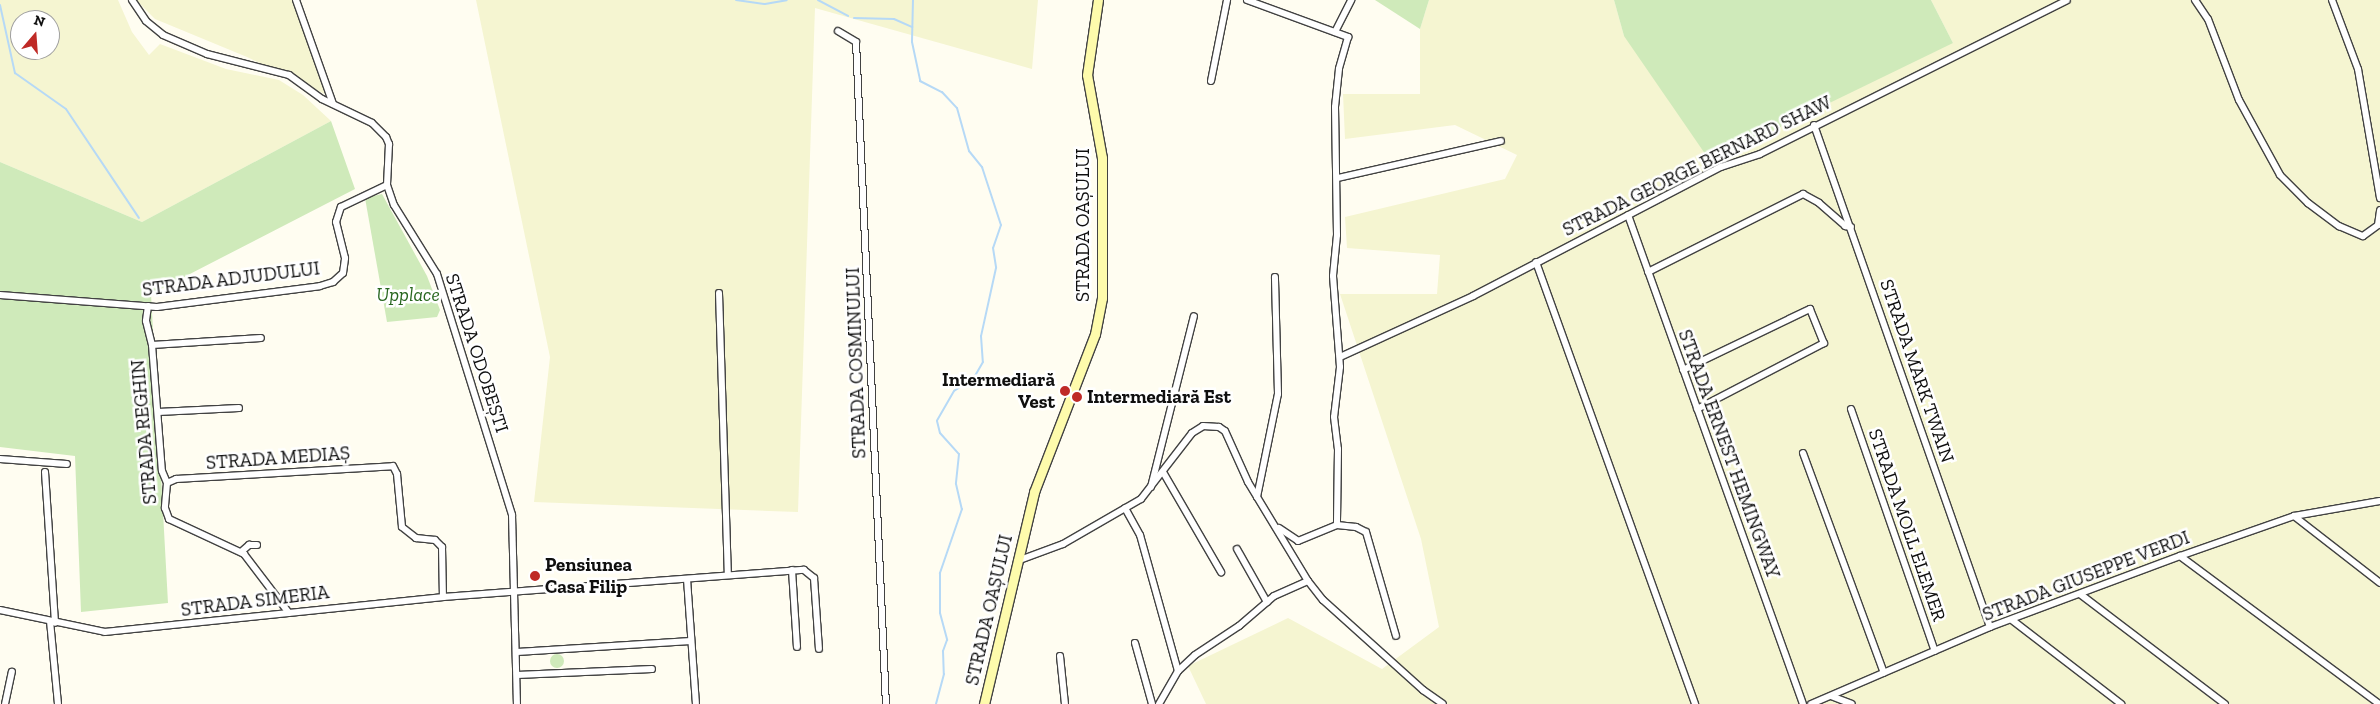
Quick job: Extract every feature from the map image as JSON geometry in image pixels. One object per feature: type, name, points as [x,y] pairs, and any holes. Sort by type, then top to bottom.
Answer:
[{"type":"main road","name":"STRADA OAȘULUI","points":[[984,704],[1016,561],[1034,492],[1095,334],[1102,298],[1102,158],[1087,75],[1098,0]]},
{"type":"street","name":"STRADA ODOBEȘTI","points":[[132,0],[146,21],[163,34],[207,54],[289,75],[333,104],[372,124],[386,137],[389,144],[387,185],[394,205],[437,274],[512,515],[516,592],[517,704]]},
{"type":"street","points":[[296,0],[333,104]]},
{"type":"street","points":[[1211,81],[1227,0]]},
{"type":"street","points":[[1247,0],[1348,37],[1339,69],[1335,107],[1338,178],[1333,276],[1340,357],[1334,417],[1338,449],[1337,525]]},
{"type":"street","points":[[1336,32],[1351,0]]},
{"type":"street","name":"STRADA GEORGE BERNARD SHAW","points":[[1340,357],[1473,296],[1721,167],[1760,154],[2067,0]]},
{"type":"street","points":[[2195,0],[2208,19],[2239,100],[2280,175],[2332,220],[2363,236],[2378,225],[2380,210]]},
{"type":"street","points":[[2332,0],[2358,69],[2380,198]]},
{"type":"street","name":"STRADA COSMINULUI","points":[[838,31],[856,42],[886,704]]},
{"type":"street","name":"STRADA MARK TWAIN","points":[[1814,126],[1990,627]]},
{"type":"street","points":[[1338,178],[1501,141]]},
{"type":"street","name":"STRADA ADJUDULUI","points":[[0,294],[148,306],[333,282],[343,273],[345,258],[336,222],[341,207],[387,185]]},
{"type":"street","points":[[1648,272],[1803,194],[1819,203],[1845,226],[1851,227]]},
{"type":"street","name":"STRADA ERNEST HEMINGWAY","points":[[1628,215],[1803,704]]},
{"type":"street","points":[[1536,262],[1694,704]]},
{"type":"street","points":[[1257,497],[1278,394],[1275,277]]},
{"type":"street","points":[[719,293],[728,575]]},
{"type":"street","name":"STRADA REGHIN","points":[[148,306],[146,321],[152,345],[162,471],[167,483],[165,508],[169,518],[188,530],[241,552],[289,613]]},
{"type":"street","points":[[1683,370],[1810,309],[1824,343],[1697,409]]},
{"type":"street","points":[[1151,488],[1157,454],[1194,316]]},
{"type":"street","points":[[152,345],[261,338]]},
{"type":"street","points":[[158,412],[239,408]]},
{"type":"street","name":"STRADA MOLL ELEMER","points":[[1851,409],[1934,651]]},
{"type":"street","points":[[1016,561],[1064,544],[1141,499],[1192,433],[1203,426],[1219,427],[1225,431],[1257,497],[1278,527],[1308,581],[1323,600],[1443,704]]},
{"type":"street","points":[[1802,453],[1884,673]]},
{"type":"street","points":[[0,459],[67,464]]},
{"type":"street","name":"STRADA MEDIAȘ","points":[[167,483],[176,479],[393,466],[397,474],[402,527],[416,538],[435,540],[442,547],[443,597]]},
{"type":"street","points":[[45,472],[58,704]]},
{"type":"street","points":[[1163,472],[1221,572]]},
{"type":"street","name":"STRADA GIUSEPPE VERDI","points":[[1811,704],[1990,627],[2180,556],[2294,516],[2380,501]]},
{"type":"street","points":[[1125,508],[1140,535],[1178,671]]},
{"type":"street","points":[[2294,516],[2380,583]]},
{"type":"street","points":[[1278,527],[1298,541],[1337,525],[1356,526],[1366,532],[1396,636]]},
{"type":"street","points":[[241,552],[249,546],[258,545]]},
{"type":"street","points":[[1237,549],[1267,602]]},
{"type":"street","points":[[2180,556],[2379,704]]},
{"type":"street","points":[[797,647],[792,570],[808,571],[814,578],[819,649]]},
{"type":"street","name":"STRADA SIMERIA","points":[[0,610],[105,632],[443,597],[792,570]]},
{"type":"street","points":[[687,579],[696,704]]},
{"type":"street","points":[[1159,704],[1178,671],[1267,602],[1308,581]]},
{"type":"street","points":[[2080,594],[2225,704]]},
{"type":"street","points":[[2012,620],[2121,704]]},
{"type":"street","points":[[516,652],[691,641]]},
{"type":"street","points":[[1135,643],[1152,704]]},
{"type":"street","points":[[1060,656],[1065,704]]},
{"type":"street","points":[[517,675],[652,669]]},
{"type":"street","points":[[5,704],[12,672]]},
{"type":"street","points":[[1831,696],[1852,704]]},
{"type":"green space","points":[[0,0],[118,0],[132,32],[149,55],[160,44],[226,69],[279,80],[303,95],[331,121],[142,222],[0,162]]},
{"type":"green space","points":[[136,0],[292,0],[325,94],[247,57],[155,19]]},
{"type":"green space","points":[[476,0],[1038,0],[1032,69],[815,8],[798,512],[534,502],[550,357]]},
{"type":"green space","points":[[1375,0],[1429,0],[1420,29]]},
{"type":"green space","points":[[1429,0],[1614,0],[1624,36],[1953,43],[1931,0],[2380,0],[2380,704],[1206,704],[1188,666],[1288,618],[1382,669],[1439,627],[1421,539],[1340,294],[1437,294],[1440,255],[1347,248],[1345,217],[1505,179],[1517,155],[1455,125],[1345,139],[1343,94],[1420,94],[1420,29]]},
{"type":"green space","points":[[1614,0],[1931,0],[1953,43],[1710,161],[1624,36]]},
{"type":"green space","points":[[331,121],[355,189],[151,294],[168,603],[81,612],[75,456],[0,447],[0,162],[142,222]]},
{"type":"green space","name":"Upplace","points":[[382,194],[427,276],[440,310],[437,317],[387,322],[365,198]]},
{"type":"green space","points":[[554,654],[560,654],[564,661],[560,668],[554,668],[550,664],[550,658]]},
{"type":"waterway","points":[[736,0],[765,4],[787,0]]},
{"type":"waterway","points":[[818,0],[848,16]]},
{"type":"waterway","points":[[913,0],[912,42],[920,81],[942,92],[957,108],[969,151],[982,167],[1001,225],[993,248],[996,268],[981,336],[983,362],[973,379],[954,391],[937,421],[940,433],[959,454],[956,484],[962,509],[940,573],[940,613],[947,640],[943,651],[944,674],[936,704]]},
{"type":"waterway","points":[[0,5],[15,73],[66,109],[139,218]]},
{"type":"waterway","points":[[854,18],[894,19],[912,27]]},
{"type":"place","name":"Intermediară Vest","points":[[1065,391]]},
{"type":"place","name":"Intermediară Est","points":[[1077,397]]},
{"type":"place","name":"Pensiunea Casa Filip","points":[[535,576]]}]
